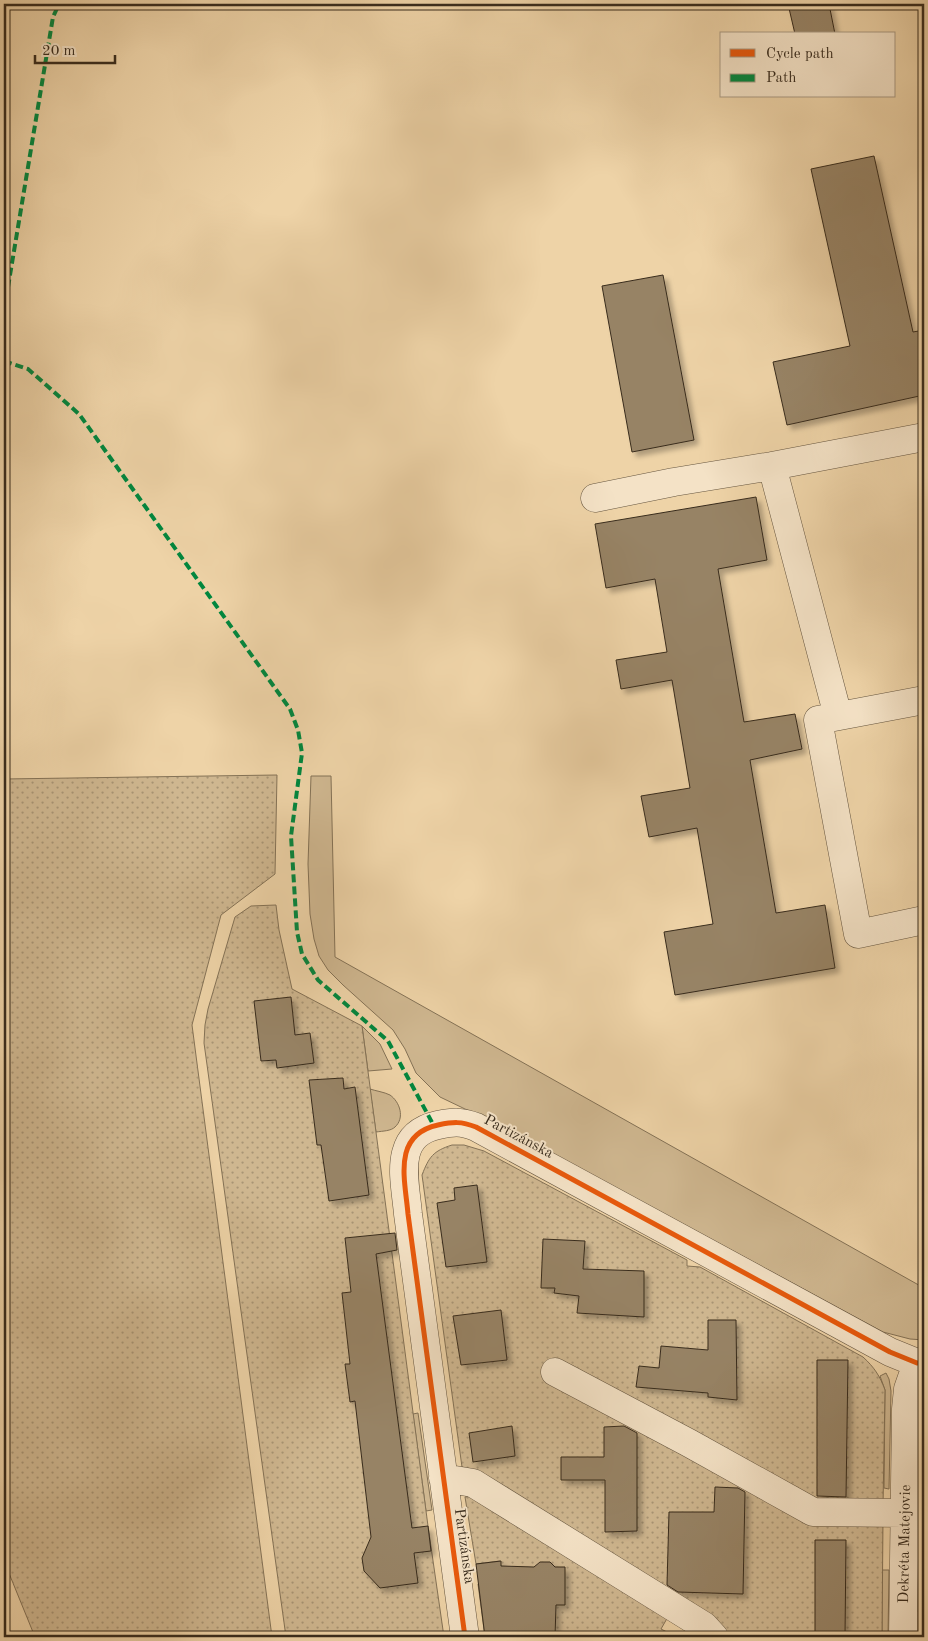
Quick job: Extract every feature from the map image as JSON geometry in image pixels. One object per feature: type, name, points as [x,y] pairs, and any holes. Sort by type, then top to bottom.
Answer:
[{"type":"street","points":[[595,498],[674,482],[924,438]]},
{"type":"street","points":[[772,466],[838,716]]},
{"type":"street","points":[[924,700],[818,720],[858,934],[924,920]]},
{"type":"street","name":"Partizánska","points":[[465,1637],[408,1214],[404,1160],[408,1142],[420,1133],[434,1126],[453,1122],[465,1122],[476,1127],[890,1352],[920,1363]]},
{"type":"street","name":"Dekréta Matejovie","points":[[903,1637],[906,1409],[908,1388],[920,1363]]},
{"type":"street","points":[[555,1372],[813,1512],[904,1513]]},
{"type":"street","points":[[443,1478],[473,1482],[704,1626],[714,1637]]},
{"type":"shaded area","points":[[277,775],[275,874],[221,915],[192,1025],[272,1637],[35,1637],[4,1561],[4,779]]},
{"type":"shaded area","points":[[311,776],[331,776],[335,957],[924,1288],[924,1340],[910,1339],[883,1332],[511,1131],[440,1097],[416,1073],[405,1049],[393,1030],[328,970],[319,956],[310,914],[308,864]]},
{"type":"shaded area","points":[[276,905],[279,930],[292,989],[362,1026],[444,1637],[286,1637],[204,1043],[208,1009],[235,917],[251,906]]},
{"type":"shaded area","points":[[362,1026],[380,1044],[392,1069],[368,1071]]},
{"type":"shaded area","points":[[370,1089],[390,1095],[399,1106],[400,1119],[393,1128],[387,1131],[376,1132]]},
{"type":"shaded area","points":[[452,1145],[464,1145],[484,1151],[687,1260],[687,1266],[700,1267],[863,1357],[870,1364],[879,1376],[885,1390],[883,1506],[816,1506],[654,1415],[547,1363],[550,1377],[634,1420],[751,1487],[812,1518],[883,1519],[882,1637],[726,1637],[710,1621],[606,1554],[532,1512],[462,1467],[422,1175],[436,1152]]},
{"type":"shaded area","points":[[886,1373],[891,1391],[889,1489],[884,1488],[885,1390],[880,1376]]},
{"type":"shaded area","points":[[924,1410],[924,1637],[922,1637]]},
{"type":"shaded area","points":[[418,1413],[432,1510],[426,1511],[413,1414]]},
{"type":"shaded area","points":[[479,1495],[669,1615],[661,1629],[677,1637],[485,1637],[478,1584],[503,1581],[500,1561],[476,1564],[465,1497]]},
{"type":"shaded area","points":[[922,1541],[922,1611],[914,1611],[914,1542]]},
{"type":"shaded area","points":[[882,1570],[889,1570],[888,1637],[882,1637]]},
{"type":"building","points":[[788,4],[829,4],[835,32],[795,32]]},
{"type":"building","points":[[874,156],[913,332],[924,330],[924,395],[787,425],[773,362],[850,346],[811,169]]},
{"type":"building","points":[[663,275],[694,440],[632,452],[602,286]]},
{"type":"building","points":[[756,497],[767,560],[718,569],[744,722],[795,714],[802,749],[750,760],[776,913],[825,905],[835,968],[675,995],[664,932],[713,924],[697,828],[649,837],[641,796],[690,788],[672,680],[621,689],[616,660],[667,652],[655,579],[606,588],[595,524]]},
{"type":"building","points":[[291,997],[295,1035],[310,1033],[314,1063],[277,1068],[276,1060],[261,1061],[254,1001]]},
{"type":"building","points":[[343,1078],[344,1089],[355,1087],[369,1195],[329,1201],[321,1145],[317,1145],[309,1080]]},
{"type":"building","points":[[477,1185],[487,1262],[446,1267],[437,1203],[455,1200],[454,1188]]},
{"type":"building","points":[[395,1233],[397,1250],[376,1254],[412,1528],[428,1526],[431,1551],[414,1553],[418,1583],[380,1588],[364,1571],[362,1558],[371,1537],[355,1401],[350,1402],[345,1364],[350,1364],[342,1293],[351,1292],[345,1238]]},
{"type":"building","points":[[543,1239],[585,1241],[583,1269],[644,1271],[644,1317],[577,1313],[579,1296],[554,1293],[555,1288],[541,1288]]},
{"type":"building","points":[[501,1310],[507,1360],[461,1365],[453,1316]]},
{"type":"building","points":[[708,1320],[736,1320],[737,1400],[708,1397],[708,1393],[636,1387],[639,1366],[659,1368],[661,1346],[708,1350]]},
{"type":"building","points":[[817,1360],[848,1360],[846,1497],[817,1496]]},
{"type":"building","points":[[512,1426],[515,1456],[473,1462],[469,1433]]},
{"type":"building","points":[[624,1426],[637,1433],[637,1531],[605,1532],[605,1480],[561,1480],[561,1457],[604,1457],[604,1427]]},
{"type":"building","points":[[715,1487],[738,1488],[745,1492],[743,1594],[678,1592],[667,1585],[669,1512],[714,1512]]},
{"type":"building","points":[[815,1540],[846,1540],[845,1637],[815,1637]]},
{"type":"building","points":[[501,1561],[501,1566],[534,1567],[540,1562],[550,1562],[555,1567],[565,1567],[565,1605],[556,1605],[555,1637],[485,1637],[476,1564]]},
{"type":"marked path","points":[[4,311],[53,17],[59,4]]},
{"type":"marked path","points":[[4,361],[28,369],[79,414],[290,709],[298,730],[302,753],[291,836],[297,932],[302,954],[318,980],[388,1041],[434,1126]]},
{"type":"cycle path","points":[[465,1637],[405,1187],[404,1173],[408,1148],[413,1138],[423,1130],[453,1123],[476,1127],[890,1352],[917,1363],[924,1363]]}]
